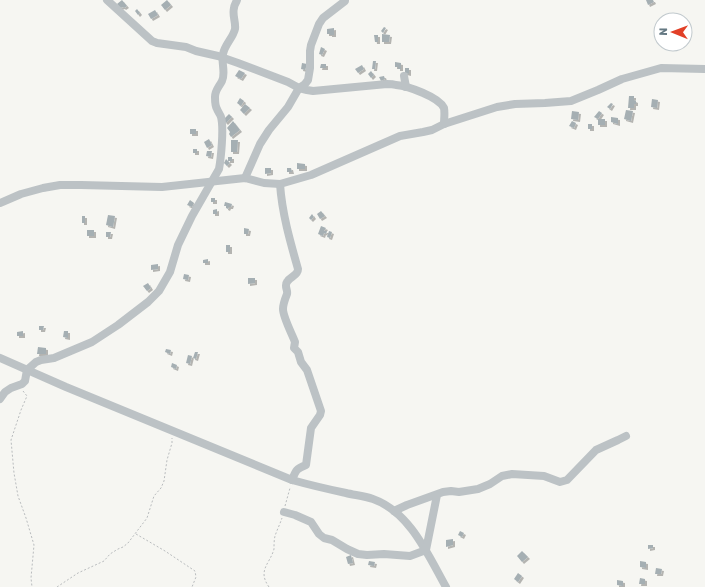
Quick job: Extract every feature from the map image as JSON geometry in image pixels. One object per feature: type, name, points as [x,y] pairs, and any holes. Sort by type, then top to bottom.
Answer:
[{"type":"street","points":[[107,0],[152,41],[186,47],[222,57],[307,90],[313,91],[387,84],[406,87],[426,94],[441,105],[444,109],[444,124]]},
{"type":"street","points":[[0,399],[5,392],[25,381],[27,370],[36,362],[54,358],[92,342],[111,330],[148,302],[159,291],[170,272],[178,245],[192,216],[217,173],[221,162],[222,118],[216,108],[215,96],[223,76],[222,57],[225,46],[233,35],[235,24],[233,12],[237,0]]},
{"type":"street","points":[[245,178],[260,144],[269,130],[288,107],[299,88],[308,80],[311,45],[319,24],[323,18],[346,0]]},
{"type":"street","points":[[0,203],[28,192],[60,185],[162,188],[245,178],[264,183],[280,184],[311,175],[383,144],[392,138],[427,131],[497,106],[571,101],[622,79],[661,68],[705,69]]},
{"type":"street","points":[[404,76],[406,87]]},
{"type":"street","points":[[280,184],[282,205],[298,268],[297,274],[286,283],[287,294],[283,310],[295,342],[294,348],[298,352],[300,360],[307,370],[321,411],[311,428],[306,464],[297,469],[292,480]]},
{"type":"street","points":[[0,358],[174,432],[292,480],[316,487],[373,499],[394,511],[410,527],[426,550],[446,587]]},
{"type":"street","points":[[394,511],[446,491],[459,492],[478,490],[502,476],[512,474],[544,476],[560,482],[567,480],[596,450],[626,436]]},
{"type":"street","points":[[426,550],[437,494]]},
{"type":"street","points":[[284,512],[296,515],[311,522],[319,534],[324,538],[332,540],[358,554],[410,556],[426,550]]},
{"type":"path","points":[[18,385],[27,396],[11,440],[18,496],[34,544],[32,587]]},
{"type":"path","points":[[57,587],[78,573],[104,561],[110,554],[124,547],[147,518],[154,496],[161,488],[164,480],[174,432]]},
{"type":"path","points":[[269,587],[265,582],[265,566],[274,548],[275,538],[284,512],[292,480]]},
{"type":"path","points":[[135,533],[195,571],[196,577],[192,587]]},
{"type":"building","points":[[122,0],[127,6],[120,8],[117,4]]},
{"type":"building","points":[[167,0],[171,5],[165,10],[161,5]]},
{"type":"building","points":[[646,0],[653,0],[654,2],[648,5]]},
{"type":"building","points":[[137,9],[140,13],[138,15],[135,11]]},
{"type":"building","points":[[155,10],[158,15],[151,19],[148,14]]},
{"type":"building","points":[[384,27],[386,28],[383,33],[381,31]]},
{"type":"building","points":[[334,28],[334,35],[327,34],[327,29]]},
{"type":"building","points":[[382,34],[390,35],[389,42],[382,42]]},
{"type":"building","points":[[374,35],[378,35],[378,42],[375,42]]},
{"type":"building","points":[[321,47],[325,49],[322,55],[319,54]]},
{"type":"building","points":[[373,61],[376,61],[375,69],[372,69]]},
{"type":"building","points":[[395,62],[401,63],[401,69],[395,67]]},
{"type":"building","points":[[302,63],[307,64],[305,70],[301,69]]},
{"type":"building","points":[[321,64],[326,64],[326,68],[320,68]]},
{"type":"building","points":[[362,65],[364,69],[358,73],[355,69]]},
{"type":"building","points":[[405,68],[409,68],[409,74],[405,73]]},
{"type":"building","points":[[239,70],[245,73],[241,79],[235,76]]},
{"type":"building","points":[[371,71],[374,75],[371,78],[368,74]]},
{"type":"building","points":[[384,76],[385,79],[381,81],[379,77]]},
{"type":"building","points":[[629,96],[634,96],[636,104],[634,104],[634,108],[628,108]]},
{"type":"building","points":[[240,98],[244,101],[241,106],[237,103]]},
{"type":"building","points":[[652,99],[658,100],[657,108],[651,107]]},
{"type":"building","points":[[611,103],[613,104],[610,109],[607,107]]},
{"type":"building","points":[[245,104],[250,108],[244,114],[240,110]]},
{"type":"building","points":[[626,110],[633,111],[631,121],[624,119]]},
{"type":"building","points":[[572,111],[579,112],[578,120],[571,119]]},
{"type":"building","points":[[599,111],[602,113],[598,119],[594,117]]},
{"type":"building","points":[[229,114],[232,117],[226,123],[223,120]]},
{"type":"building","points":[[611,117],[618,118],[618,124],[611,122]]},
{"type":"building","points":[[598,119],[605,119],[605,125],[598,125]]},
{"type":"building","points":[[233,121],[240,130],[231,137],[227,128]]},
{"type":"building","points":[[572,121],[576,123],[574,128],[569,126]]},
{"type":"building","points":[[588,124],[592,124],[592,129],[588,129]]},
{"type":"building","points":[[190,129],[196,129],[196,134],[190,134]]},
{"type":"building","points":[[209,139],[212,145],[207,148],[204,142]]},
{"type":"building","points":[[231,140],[238,140],[237,152],[231,152]]},
{"type":"building","points":[[193,149],[197,149],[197,153],[193,153]]},
{"type":"building","points":[[207,151],[212,151],[211,157],[206,156]]},
{"type":"building","points":[[228,157],[232,157],[232,161],[228,161]]},
{"type":"building","points":[[226,159],[230,163],[227,166],[224,163]]},
{"type":"building","points":[[297,163],[305,164],[305,169],[297,169]]},
{"type":"building","points":[[265,168],[271,168],[271,173],[265,174]]},
{"type":"building","points":[[287,168],[291,168],[292,172],[287,172]]},
{"type":"building","points":[[211,198],[215,198],[215,202],[211,202]]},
{"type":"building","points":[[190,200],[194,203],[192,207],[187,205]]},
{"type":"building","points":[[225,202],[232,204],[231,207],[228,209],[226,208],[226,206],[224,206]]},
{"type":"building","points":[[217,209],[217,214],[213,214],[213,210]]},
{"type":"building","points":[[321,211],[325,216],[320,219],[317,214]]},
{"type":"building","points":[[312,214],[314,217],[311,220],[309,218]]},
{"type":"building","points":[[108,215],[115,216],[113,227],[106,225]]},
{"type":"building","points":[[82,216],[85,216],[85,223],[82,223]]},
{"type":"building","points":[[321,226],[326,228],[324,231],[327,231],[323,236],[318,234]]},
{"type":"building","points":[[244,228],[249,229],[248,234],[244,234]]},
{"type":"building","points":[[87,230],[94,230],[94,236],[87,236]]},
{"type":"building","points":[[329,231],[332,232],[330,238],[327,237]]},
{"type":"building","points":[[106,232],[111,232],[110,237],[106,237]]},
{"type":"building","points":[[226,245],[230,245],[230,252],[226,252]]},
{"type":"building","points":[[208,259],[208,263],[203,263],[203,260]]},
{"type":"building","points":[[158,264],[158,269],[151,270],[151,265]]},
{"type":"building","points":[[184,274],[189,275],[188,280],[183,279]]},
{"type":"building","points":[[248,278],[255,278],[255,283],[248,284]]},
{"type":"building","points":[[148,283],[151,288],[147,291],[143,286]]},
{"type":"building","points":[[39,326],[44,326],[43,330],[39,330]]},
{"type":"building","points":[[23,331],[23,336],[17,336],[17,332]]},
{"type":"building","points":[[64,331],[68,331],[68,338],[63,337]]},
{"type":"building","points":[[38,347],[46,348],[46,354],[37,354]]},
{"type":"building","points":[[166,349],[171,350],[170,354],[165,352]]},
{"type":"building","points":[[195,352],[198,352],[196,359],[193,358]]},
{"type":"building","points":[[188,355],[192,356],[190,364],[186,363]]},
{"type":"building","points":[[172,363],[177,365],[176,369],[171,367]]},
{"type":"building","points":[[460,531],[464,533],[462,537],[458,535]]},
{"type":"building","points":[[453,539],[453,545],[446,547],[446,540]]},
{"type":"building","points":[[648,545],[653,545],[653,548],[648,549]]},
{"type":"building","points":[[522,551],[528,557],[522,562],[517,556]]},
{"type":"building","points":[[351,555],[353,563],[348,564],[346,557]]},
{"type":"building","points":[[369,561],[375,562],[374,566],[368,565]]},
{"type":"building","points":[[640,561],[646,562],[646,568],[640,567]]},
{"type":"building","points":[[656,568],[662,569],[661,574],[655,574]]},
{"type":"building","points":[[518,573],[522,576],[518,582],[514,579]]},
{"type":"building","points":[[640,578],[645,579],[645,584],[639,584]]},
{"type":"building","points":[[617,580],[623,581],[623,586],[617,585]]}]
